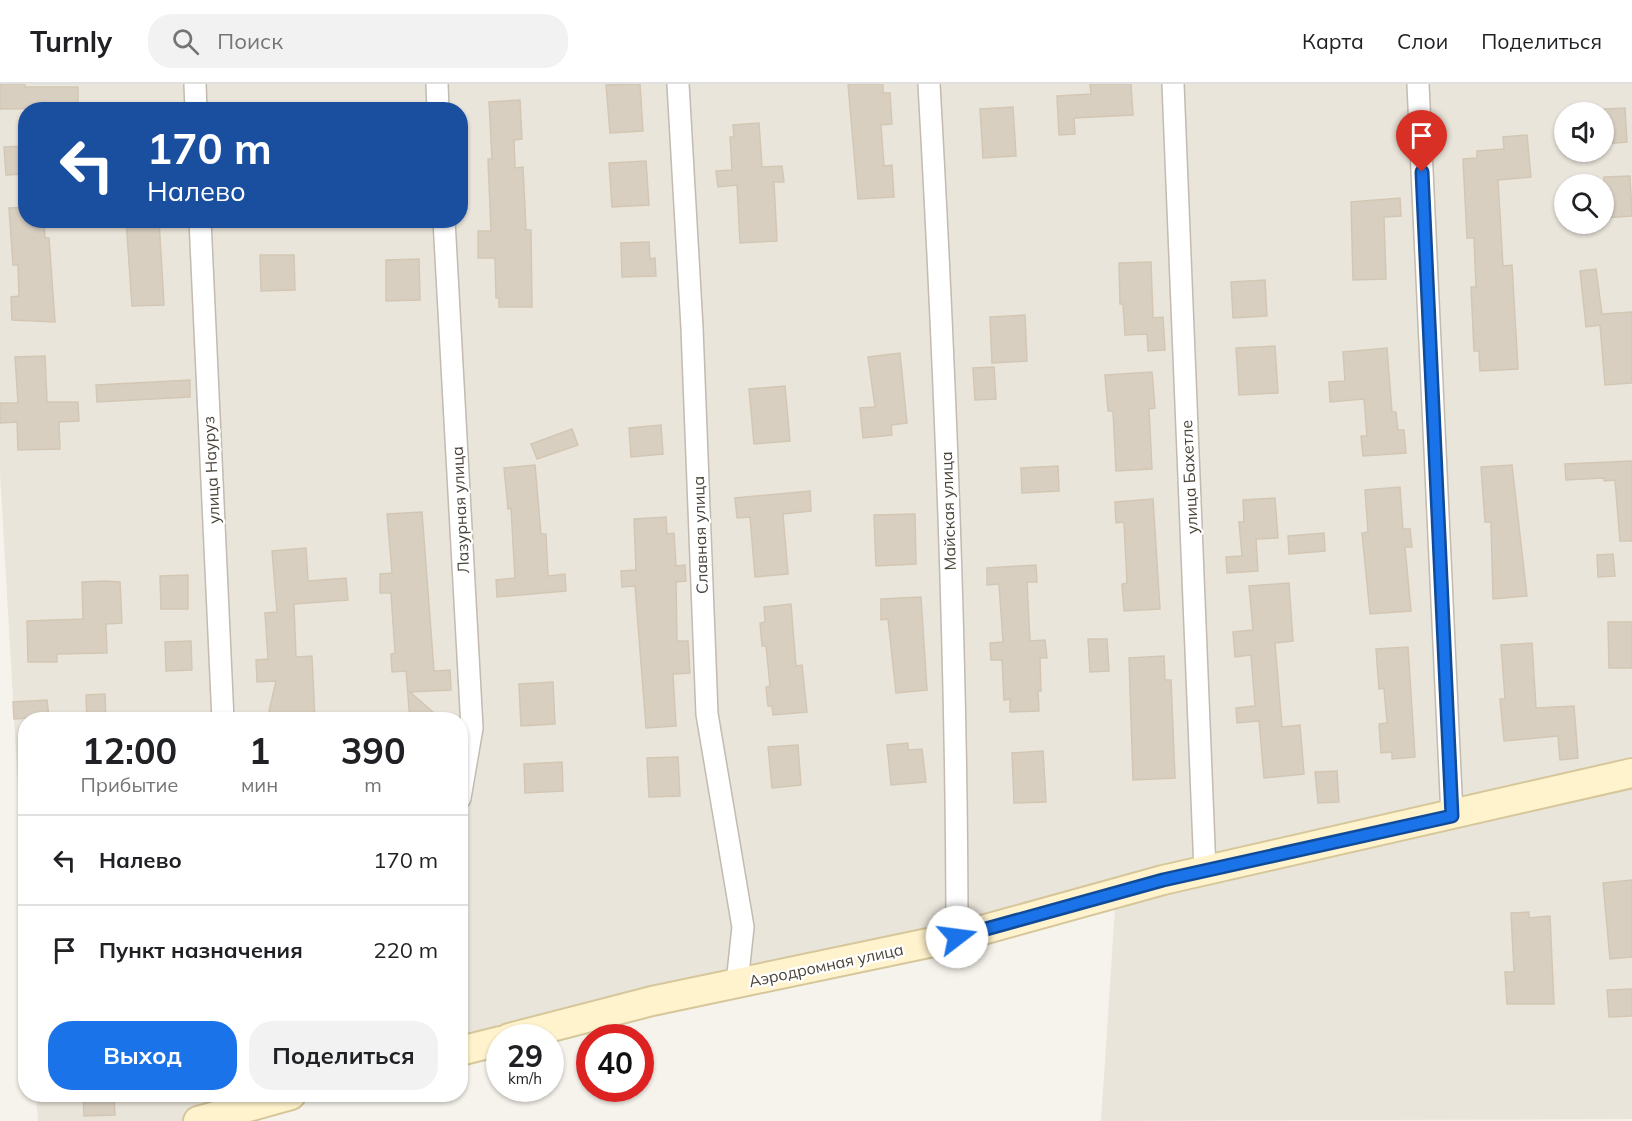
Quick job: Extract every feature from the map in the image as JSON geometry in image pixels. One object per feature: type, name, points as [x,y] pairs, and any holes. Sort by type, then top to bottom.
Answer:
[{"type":"street","points":[[195,84],[196,102]]},
{"type":"street","points":[[437,84],[438,102]]},
{"type":"street","name":"Славная улица","points":[[678,84],[692,328],[707,714],[742,927],[736,983]]},
{"type":"street","name":"Майская улица","points":[[929,84],[939,255],[957,772],[957,937]]},
{"type":"street","name":"улица Бахетле","points":[[1173,84],[1205,871]]},
{"type":"street","points":[[1418,84],[1452,816]]},
{"type":"street","name":"улица Науруз","points":[[200,228],[223,712]]},
{"type":"street","name":"Лазурная улица","points":[[444,228],[472,728],[468,751]]},
{"type":"street","name":"Аэродромная улица","points":[[563,1024],[652,1001],[957,937],[1205,871],[1632,773]]},
{"type":"street","points":[[468,1049],[486,1044]]},
{"type":"street","points":[[198,1121],[266,1102]]},
{"type":"shaded area","points":[[0,84],[1632,84],[1632,1119],[1101,1121],[1116,893],[564,1028],[564,1024],[486,1024],[486,1047],[468,1051],[468,712],[18,712],[18,786],[0,473]]},
{"type":"shaded area","points":[[37,1102],[261,1102],[183,1121],[38,1121]]},
{"type":"building","points":[[0,84],[25,84],[25,87],[78,87],[78,102],[18,102],[18,109],[0,109]]},
{"type":"building","points":[[640,84],[643,131],[610,133],[606,85]]},
{"type":"building","points":[[848,84],[883,84],[883,93],[890,93],[892,124],[881,125],[884,166],[892,165],[894,197],[858,199]]},
{"type":"building","points":[[1090,84],[1131,84],[1133,115],[1074,118],[1075,134],[1059,135],[1057,96],[1091,94]]},
{"type":"building","points":[[520,100],[522,139],[514,140],[515,168],[523,167],[526,230],[531,230],[532,307],[499,307],[499,298],[496,298],[495,258],[478,258],[478,231],[491,231],[488,159],[492,159],[489,102]]},
{"type":"building","points":[[1013,107],[1016,156],[983,158],[980,109]]},
{"type":"building","points":[[1625,108],[1627,142],[1614,143],[1614,109]]},
{"type":"building","points":[[759,123],[762,167],[782,166],[784,182],[774,182],[777,241],[740,243],[737,185],[718,187],[716,171],[732,170],[730,137],[734,137],[733,125]]},
{"type":"building","points":[[1527,135],[1531,177],[1498,180],[1503,266],[1512,265],[1518,369],[1480,371],[1479,351],[1474,351],[1471,287],[1476,287],[1474,238],[1467,238],[1463,159],[1477,158],[1477,151],[1504,149],[1503,137]]},
{"type":"building","points":[[18,146],[18,174],[6,175],[4,147]]},
{"type":"building","points":[[646,161],[649,205],[612,207],[609,163]]},
{"type":"building","points":[[1630,176],[1632,216],[1614,217],[1614,177]]},
{"type":"building","points":[[1400,198],[1401,216],[1384,217],[1386,279],[1353,280],[1351,202]]},
{"type":"building","points":[[18,207],[18,228],[44,228],[45,238],[49,238],[55,322],[12,320],[11,297],[19,296],[18,265],[13,265],[9,208]]},
{"type":"building","points":[[127,228],[159,228],[164,305],[132,306]]},
{"type":"building","points":[[649,242],[650,259],[655,258],[656,276],[622,277],[621,243]]},
{"type":"building","points":[[260,255],[294,255],[295,290],[261,291]]},
{"type":"building","points":[[419,259],[420,300],[386,301],[386,260]]},
{"type":"building","points":[[1151,262],[1153,318],[1163,317],[1165,350],[1148,351],[1147,334],[1125,335],[1123,304],[1120,304],[1119,263]]},
{"type":"building","points":[[1596,269],[1602,314],[1632,312],[1632,383],[1605,385],[1600,325],[1586,327],[1580,271]]},
{"type":"building","points":[[1265,280],[1267,316],[1233,318],[1231,282]]},
{"type":"building","points":[[1025,315],[1027,361],[992,363],[990,317]]},
{"type":"building","points":[[1275,346],[1278,393],[1239,395],[1236,348]]},
{"type":"building","points":[[1387,348],[1392,412],[1396,412],[1398,430],[1404,430],[1406,453],[1363,456],[1361,436],[1367,436],[1364,399],[1330,402],[1329,382],[1345,381],[1343,352]]},
{"type":"building","points":[[900,353],[907,423],[891,425],[892,435],[863,438],[860,408],[875,407],[868,357]]},
{"type":"building","points":[[45,356],[47,402],[78,402],[79,421],[59,422],[60,449],[18,450],[17,422],[0,423],[0,403],[18,403],[15,357]]},
{"type":"building","points":[[994,367],[996,399],[975,400],[973,368]]},
{"type":"building","points":[[1152,372],[1155,408],[1149,409],[1152,469],[1116,471],[1113,411],[1108,411],[1105,375]]},
{"type":"building","points":[[190,380],[190,397],[97,402],[96,385]]},
{"type":"building","points":[[785,386],[790,441],[754,444],[749,389]]},
{"type":"building","points":[[661,425],[663,454],[631,457],[629,428]]},
{"type":"building","points":[[572,429],[578,445],[537,459],[531,444]]},
{"type":"building","points":[[1632,461],[1632,541],[1620,541],[1615,480],[1604,481],[1604,478],[1566,480],[1565,464]]},
{"type":"building","points":[[535,465],[541,534],[546,534],[548,576],[565,574],[566,591],[497,597],[496,580],[515,578],[511,508],[508,509],[504,468]]},
{"type":"building","points":[[1512,465],[1527,596],[1493,599],[1491,522],[1485,522],[1481,467]]},
{"type":"building","points":[[1058,466],[1059,491],[1022,493],[1021,468]]},
{"type":"building","points":[[1400,487],[1403,529],[1410,529],[1412,547],[1405,547],[1411,611],[1370,614],[1362,533],[1368,532],[1365,490]]},
{"type":"building","points":[[810,491],[811,511],[783,514],[788,574],[755,577],[750,517],[737,518],[735,498]]},
{"type":"building","points":[[1275,498],[1278,538],[1256,539],[1258,571],[1227,573],[1226,557],[1242,556],[1239,522],[1244,522],[1243,500]]},
{"type":"building","points":[[1153,499],[1160,609],[1124,611],[1122,584],[1127,583],[1124,522],[1116,523],[1115,502]]},
{"type":"building","points":[[422,512],[434,671],[450,670],[451,690],[410,692],[433,712],[409,712],[406,671],[392,672],[391,654],[395,653],[391,593],[380,593],[380,574],[392,573],[387,514]]},
{"type":"building","points":[[915,514],[916,564],[876,566],[874,515]]},
{"type":"building","points":[[666,517],[667,534],[674,533],[676,566],[685,565],[686,581],[676,582],[677,641],[688,641],[690,673],[673,674],[676,726],[646,728],[635,586],[622,587],[621,571],[636,570],[634,519]]},
{"type":"building","points":[[1324,533],[1325,551],[1289,554],[1288,536]]},
{"type":"building","points":[[306,548],[308,581],[346,578],[348,600],[294,604],[296,657],[312,656],[315,712],[269,712],[276,681],[257,682],[256,660],[268,659],[265,613],[277,612],[272,551]]},
{"type":"building","points":[[1613,554],[1615,576],[1598,577],[1597,555]]},
{"type":"building","points":[[1036,565],[1037,582],[1027,582],[1030,641],[1045,640],[1047,658],[1040,658],[1039,711],[1010,712],[1010,699],[1004,700],[1002,660],[991,660],[990,643],[1003,642],[999,584],[987,585],[987,568]]},
{"type":"building","points":[[188,575],[188,609],[161,609],[160,576]]},
{"type":"building","points":[[82,582],[120,582],[122,623],[106,624],[107,653],[57,654],[57,662],[28,662],[27,621],[83,619]]},
{"type":"building","points":[[1289,583],[1293,641],[1275,643],[1282,727],[1300,725],[1304,774],[1264,778],[1259,721],[1237,723],[1236,708],[1255,706],[1251,655],[1235,657],[1233,632],[1253,630],[1249,586]]},
{"type":"building","points":[[921,597],[927,690],[896,693],[888,619],[881,620],[881,599]]},
{"type":"building","points":[[791,604],[796,666],[802,665],[807,712],[773,715],[772,706],[768,706],[766,687],[770,686],[766,646],[762,646],[760,623],[765,622],[764,607]]},
{"type":"building","points":[[1608,622],[1632,622],[1632,668],[1609,668]]},
{"type":"building","points":[[1088,639],[1107,639],[1109,671],[1090,672]]},
{"type":"building","points":[[191,641],[192,670],[166,671],[165,642]]},
{"type":"building","points":[[1532,643],[1536,708],[1574,706],[1578,758],[1560,760],[1558,736],[1504,741],[1500,699],[1505,699],[1501,645]]},
{"type":"building","points":[[1408,647],[1415,757],[1392,759],[1392,752],[1381,753],[1379,724],[1387,723],[1384,688],[1379,689],[1376,649]]},
{"type":"building","points":[[1164,656],[1165,680],[1171,680],[1175,778],[1133,780],[1129,658]]},
{"type":"building","points":[[553,682],[555,724],[521,726],[519,684]]},
{"type":"building","points":[[105,694],[106,712],[87,712],[86,695]]},
{"type":"building","points":[[47,700],[48,712],[18,712],[18,719],[14,719],[13,702]]},
{"type":"building","points":[[908,743],[908,750],[922,749],[926,782],[891,785],[887,745]]},
{"type":"building","points":[[798,745],[801,785],[772,788],[768,747]]},
{"type":"building","points":[[1043,751],[1046,802],[1014,803],[1012,753]]},
{"type":"building","points":[[678,757],[680,796],[649,797],[647,758]]},
{"type":"building","points":[[562,762],[563,791],[525,793],[524,764]]},
{"type":"building","points":[[1337,771],[1339,802],[1318,803],[1315,772]]},
{"type":"building","points":[[1632,880],[1632,957],[1610,959],[1603,883]]},
{"type":"building","points":[[1529,912],[1529,918],[1550,916],[1554,1004],[1507,1004],[1505,972],[1514,972],[1511,913]]},
{"type":"building","points":[[1632,989],[1632,1016],[1609,1017],[1607,990]]},
{"type":"building","points":[[83,1102],[114,1102],[115,1115],[84,1116]]},
{"type":"route","points":[[957,937],[1163,880],[1452,816],[1422,172]]}]
